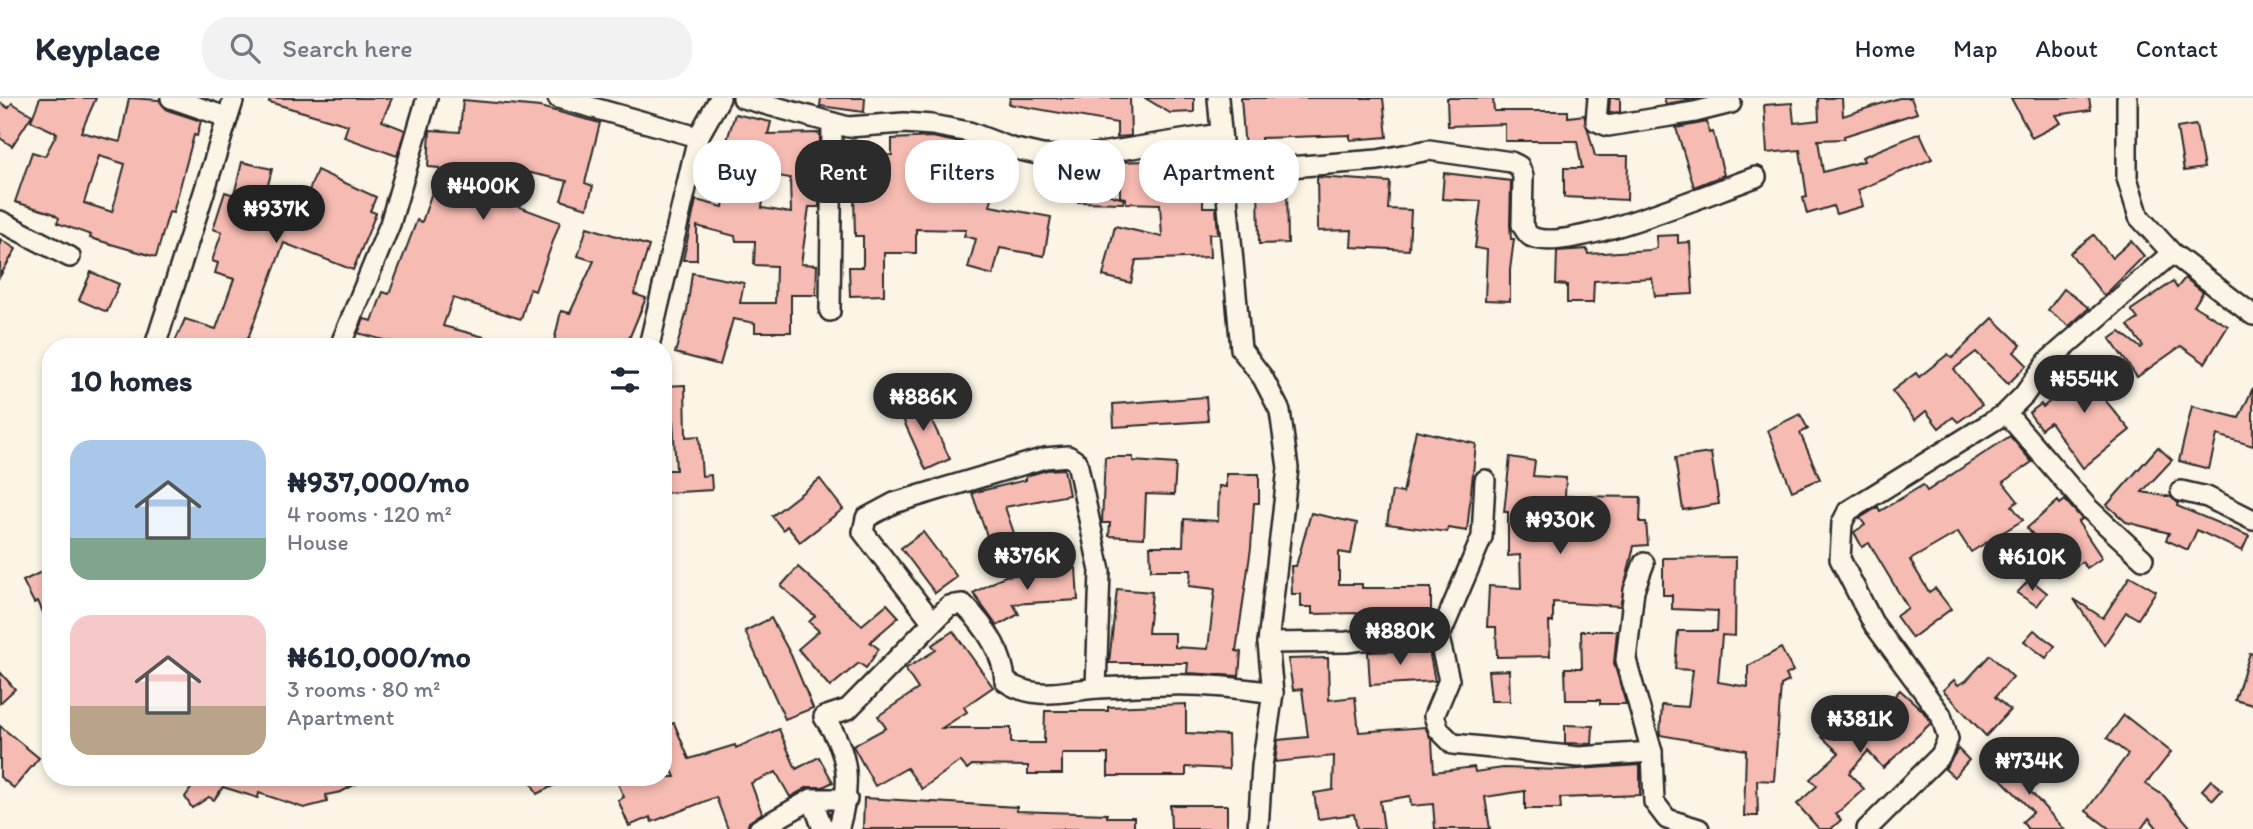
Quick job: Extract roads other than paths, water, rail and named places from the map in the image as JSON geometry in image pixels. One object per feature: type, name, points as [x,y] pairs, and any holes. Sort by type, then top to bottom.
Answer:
[{"type":"street","points":[[171,98],[226,117]]},
{"type":"street","points":[[157,338],[234,98]]},
{"type":"street","points":[[343,338],[390,224],[427,98]]},
{"type":"street","points":[[558,98],[698,136]]},
{"type":"street","points":[[651,338],[698,136],[720,98]]},
{"type":"street","points":[[743,98],[848,127],[904,123],[970,132],[1010,148],[1042,155],[1076,157],[1220,134]]},
{"type":"street","points":[[1218,98],[1221,140]]},
{"type":"street","points":[[1598,98],[1596,121],[1608,126],[1695,112],[1731,103]]},
{"type":"street","points":[[2127,98],[2127,178],[2139,217],[2172,253],[2253,314]]},
{"type":"street","points":[[830,311],[832,123]]},
{"type":"street","points":[[1299,166],[1378,160],[1429,150],[1448,150],[1511,162],[1519,166],[1523,176],[1522,225],[1533,238],[1554,239],[1586,235],[1641,219],[1756,177]]},
{"type":"street","points":[[1228,203],[1241,349],[1263,378],[1280,411],[1288,468],[1268,643],[1273,693],[1262,766],[1258,829]]},
{"type":"street","points":[[0,221],[70,257]]},
{"type":"street","points":[[1867,829],[1941,755],[1948,739],[1941,715],[1873,623],[1840,559],[1842,523],[1848,511],[1870,494],[2006,413],[2024,395],[2048,361],[2172,253]]},
{"type":"street","points":[[2006,413],[2088,508],[2143,559]]},
{"type":"street","points":[[932,621],[863,532],[866,518],[894,503],[1045,458],[1068,456],[1077,462],[1100,571],[1096,688]]},
{"type":"street","points":[[1485,480],[1482,537],[1439,638],[1449,680],[1434,716],[1439,730],[1452,744],[1579,757],[1652,752]]},
{"type":"street","points":[[2182,491],[2207,496],[2253,520]]},
{"type":"street","points":[[1644,563],[1634,590],[1626,660],[1652,752],[1654,802],[1667,819],[1699,829]]},
{"type":"street","points":[[833,829],[839,827],[847,799],[844,749],[824,717],[848,709],[949,606],[963,604],[974,615],[1003,660],[1004,681],[1017,689],[1034,694],[1096,688],[1206,684],[1273,693]]},
{"type":"street","points":[[1268,643],[1347,642],[1400,635],[1439,638]]},
{"type":"street","points":[[759,829],[812,799],[847,799]]},
{"type":"street","points":[[812,799],[823,829]]}]
